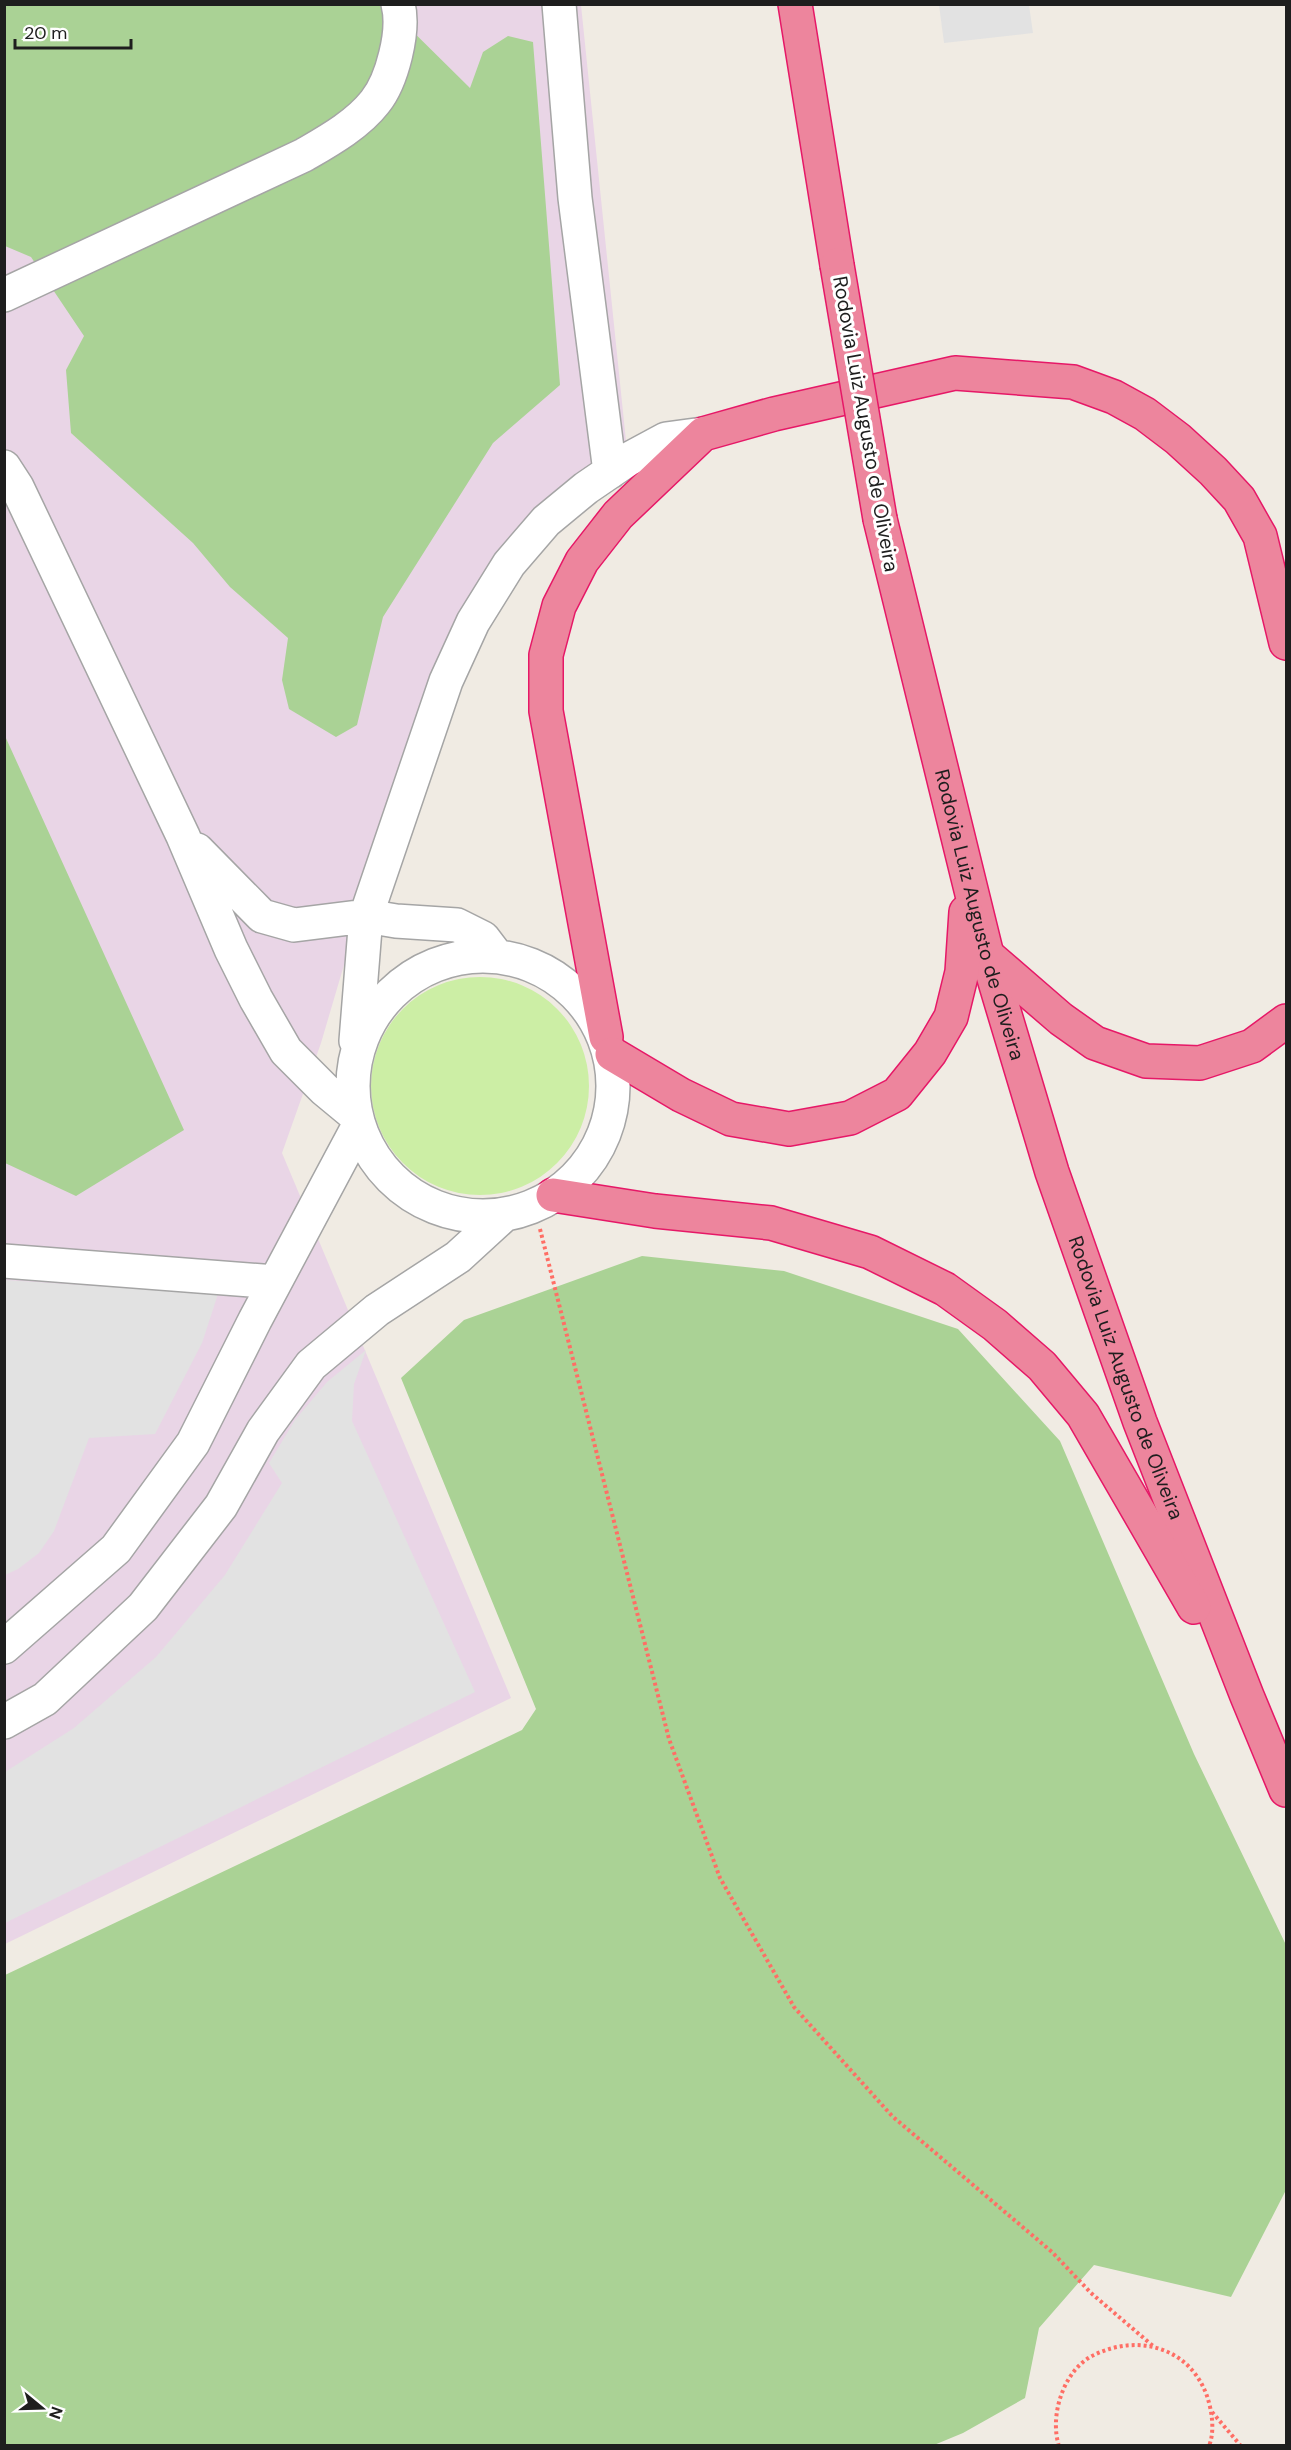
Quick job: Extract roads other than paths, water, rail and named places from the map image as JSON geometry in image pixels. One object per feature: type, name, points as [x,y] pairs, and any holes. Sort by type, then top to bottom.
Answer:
[{"type":"highway","name":"Rodovia Luiz Augusto de Oliveira","points":[[795,4],[880,519],[987,955],[1056,1183],[1140,1422],[1247,1696],[1287,1790]]},
{"type":"highway","points":[[968,880],[962,972],[951,1017],[930,1053],[897,1094],[850,1118],[789,1129],[730,1119],[681,1095],[609,1045],[546,711],[546,655],[559,606],[582,561],[618,515],[703,434],[774,414],[955,373],[1073,382],[1114,397],[1145,414],[1204,463],[1239,499],[1260,536],[1287,643]]},
{"type":"highway","points":[[987,955],[1061,1018],[1095,1043],[1146,1061],[1200,1063],[1252,1046],[1287,1021]]},
{"type":"highway","points":[[531,1206],[655,1211],[771,1223],[870,1252],[945,1289],[995,1324],[1042,1366],[1083,1415],[1247,1696]]},
{"type":"street","points":[[4,295],[304,155],[361,117],[376,101],[398,48],[398,4]]},
{"type":"street","points":[[559,4],[576,198],[610,472]]},
{"type":"street","points":[[4,1647],[116,1549],[194,1443],[356,1120],[351,1083],[366,916],[446,681],[474,622],[509,564],[546,521],[586,488],[666,439],[703,434]]},
{"type":"street","points":[[4,467],[17,487],[183,836],[231,949],[286,1051],[356,1120],[380,1167],[415,1198],[458,1215],[531,1206]]},
{"type":"street","points":[[183,836],[262,916],[294,925],[366,916],[396,921],[457,925],[483,938],[496,955]]},
{"type":"street","points":[[4,1722],[45,1699],[143,1607],[221,1506],[263,1431],[311,1365],[377,1310],[458,1257],[581,1170],[604,1136],[616,1090],[609,1045],[557,978],[496,955],[435,963],[385,998],[355,1052]]},
{"type":"street","points":[[4,1261],[276,1282]]}]
